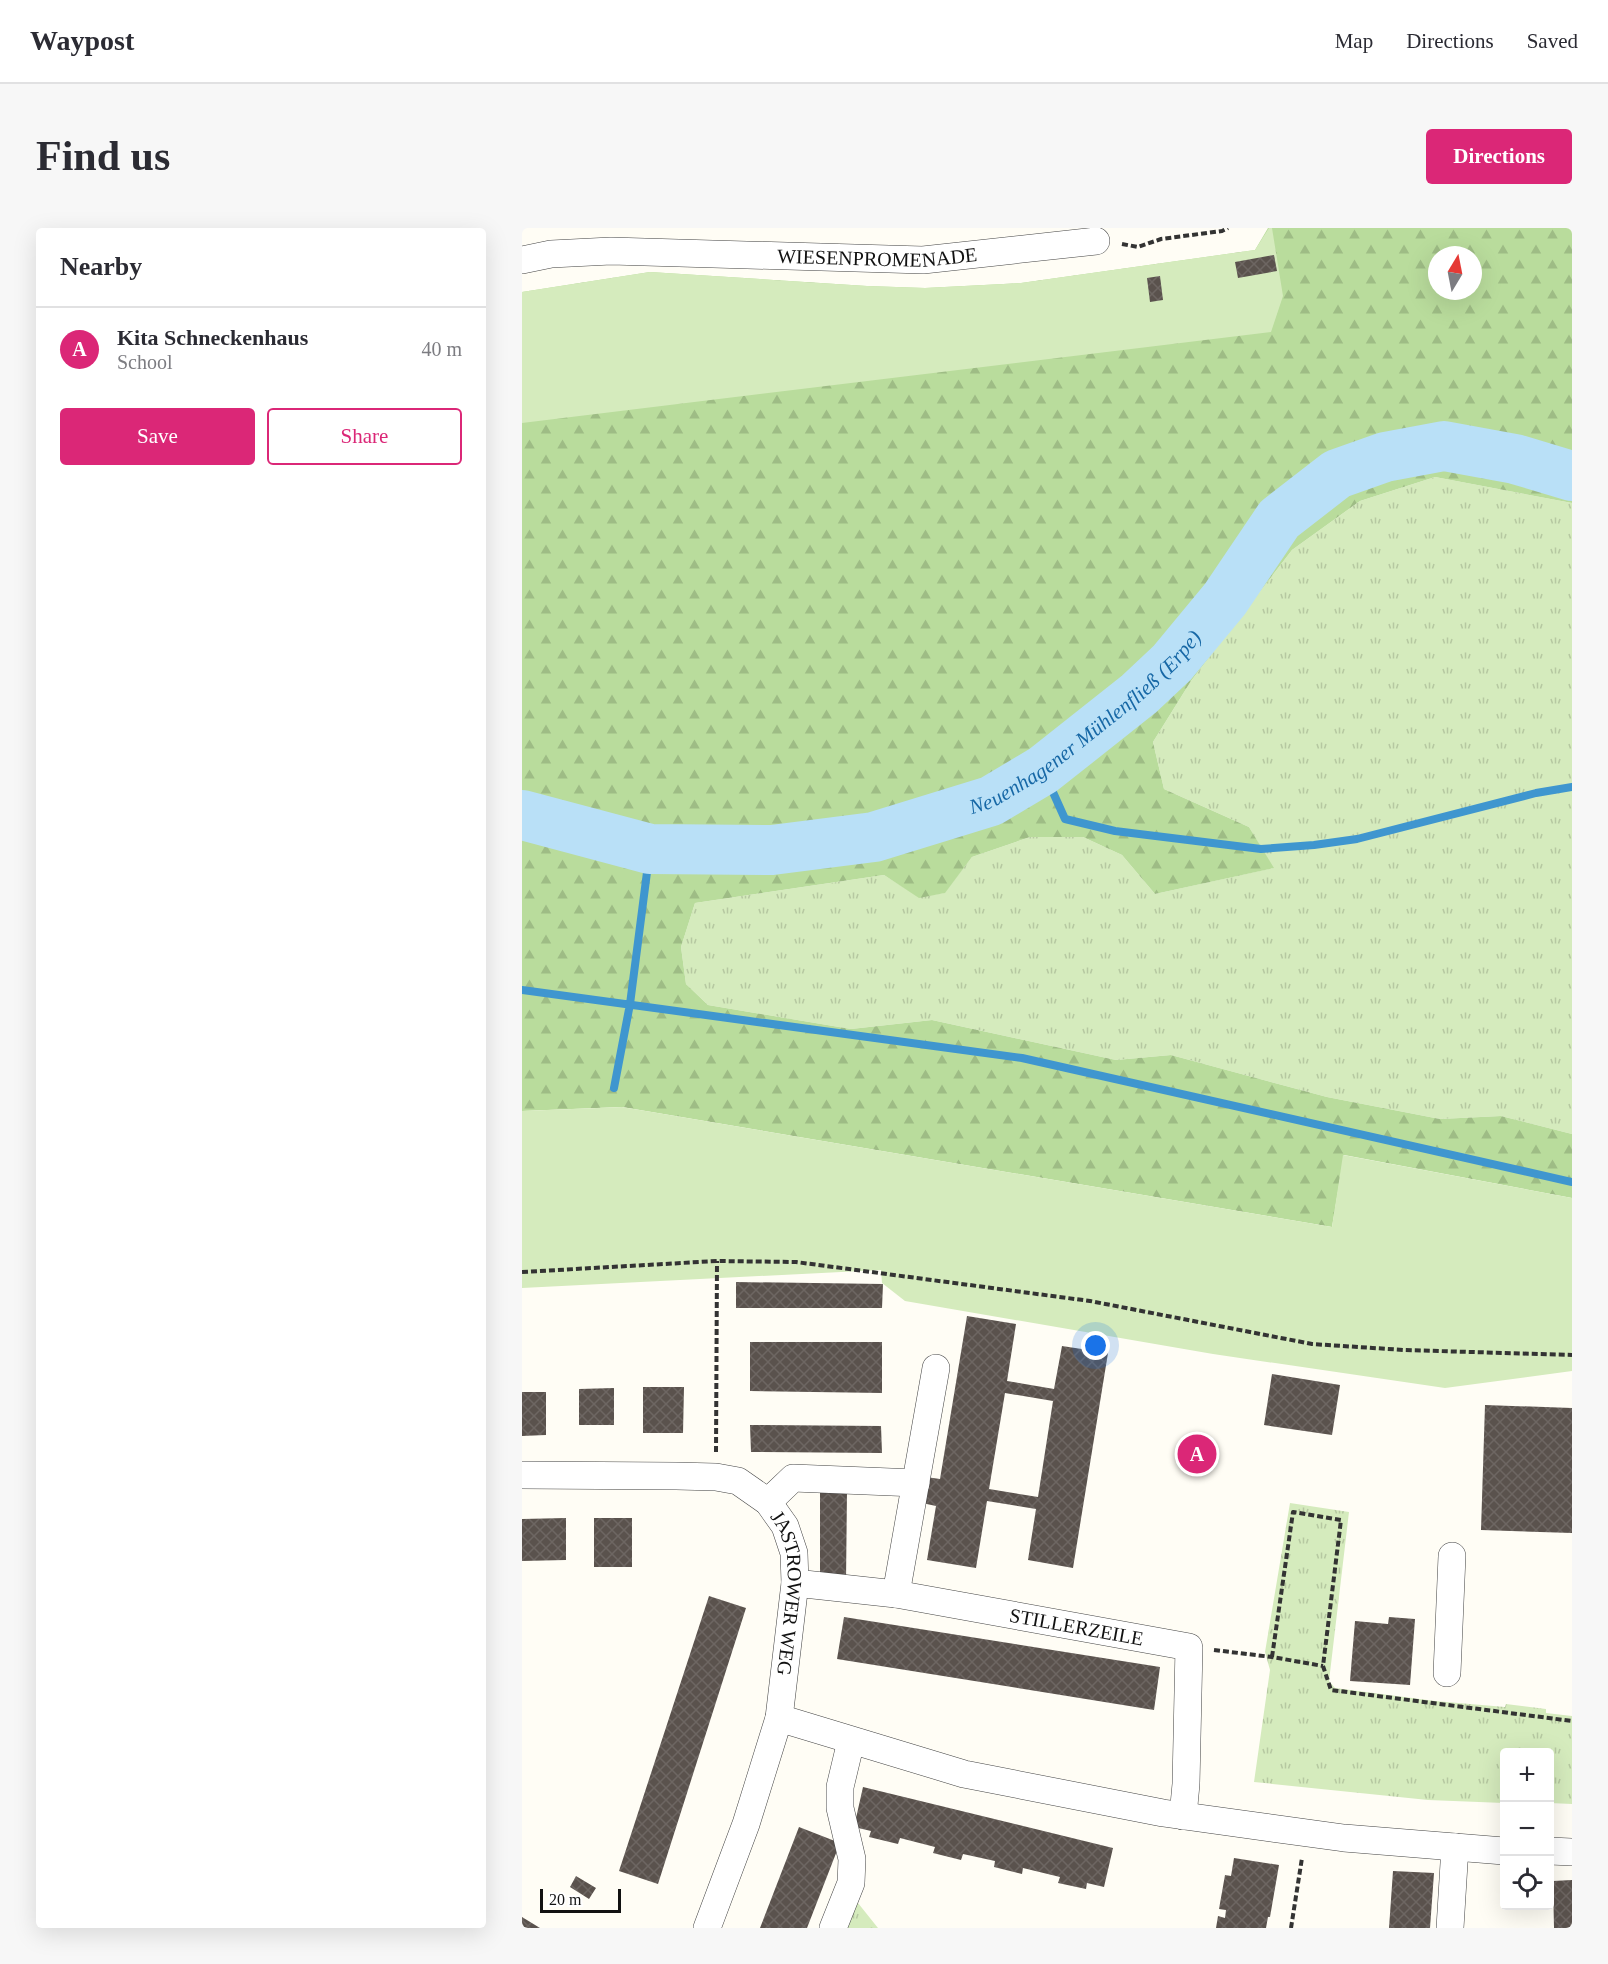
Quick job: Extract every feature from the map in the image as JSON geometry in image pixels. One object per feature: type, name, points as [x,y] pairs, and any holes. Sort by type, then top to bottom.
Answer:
[{"type":"street","name":"WIESENPROMENADE","points":[[522,260],[551,254],[611,251],[923,260],[1096,241]]},
{"type":"street","points":[[896,1594],[936,1368]]},
{"type":"street","name":"JASTROWER WEG","points":[[522,1475],[716,1477],[738,1481],[768,1502],[785,1526],[794,1553],[795,1583],[779,1718],[746,1824],[707,1928]]},
{"type":"street","points":[[768,1502],[793,1478],[916,1484]]},
{"type":"street","points":[[1447,1672],[1452,1556]]},
{"type":"street","name":"STILLERZEILE","points":[[795,1583],[896,1594],[1189,1647]]},
{"type":"street","points":[[1183,1816],[1186,1784],[1189,1647]]},
{"type":"street","points":[[779,1718],[964,1774],[1183,1816],[1305,1834],[1500,1851]]},
{"type":"street","points":[[833,1928],[851,1884],[852,1859],[840,1808],[840,1787],[850,1741]]},
{"type":"street","points":[[1450,1928],[1455,1847]]},
{"type":"street","points":[[1554,1851],[1572,1852]]},
{"type":"path","points":[[1096,241],[1138,247],[1161,239],[1222,231],[1228,228]]},
{"type":"path","points":[[522,1272],[717,1261],[796,1262],[1090,1301],[1312,1344],[1572,1355]]},
{"type":"path","points":[[716,1477],[717,1261]]},
{"type":"path","points":[[1272,1657],[1293,1512],[1341,1520],[1323,1666],[1331,1690],[1572,1721]]},
{"type":"path","points":[[1189,1647],[1323,1666]]},
{"type":"path","points":[[1291,1928],[1305,1834]]},
{"type":"green space","points":[[1268,228],[1572,228],[1572,503],[1435,477],[1360,501],[1292,550],[1191,681],[1153,742],[1164,789],[1249,827],[1274,868],[1155,894],[1122,855],[1083,837],[1030,837],[972,857],[945,893],[919,898],[884,875],[695,903],[681,947],[686,984],[708,1005],[851,1029],[932,1020],[1116,1060],[1171,1055],[1327,1097],[1440,1119],[1501,1116],[1572,1134],[1572,1198],[1344,1155],[1332,1227],[622,1107],[522,1111],[522,292],[650,272],[925,288],[1021,283],[1255,250]]},
{"type":"green space","points":[[1269,228],[1272,228],[1283,296],[1271,332],[522,423],[522,292],[650,272],[925,288],[1021,283],[1255,250]]},
{"type":"green space","points":[[1435,477],[1572,503],[1572,1134],[1501,1116],[1440,1119],[1327,1097],[1171,1055],[1116,1060],[932,1020],[851,1029],[708,1005],[686,984],[681,947],[695,903],[884,875],[919,897],[944,893],[972,857],[1030,837],[1083,837],[1122,855],[1155,894],[1273,868],[1249,827],[1164,789],[1153,742],[1191,681],[1292,550],[1360,501]]},
{"type":"green space","points":[[622,1107],[1332,1227],[1343,1155],[1572,1198],[1572,1371],[1445,1388],[1213,1354],[905,1301],[882,1283],[881,1270],[522,1288],[522,1111]]},
{"type":"green space","points":[[1290,1503],[1349,1512],[1329,1681],[1335,1688],[1435,1701],[1505,1707],[1506,1704],[1546,1709],[1546,1713],[1572,1716],[1572,1804],[1554,1803],[1554,1748],[1500,1748],[1500,1803],[1428,1800],[1254,1782],[1270,1670],[1265,1652]]},
{"type":"green space","points":[[854,1898],[878,1928],[842,1928]]},
{"type":"building","points":[[1274,255],[1277,271],[1238,278],[1235,262]]},
{"type":"building","points":[[1160,276],[1163,300],[1150,302],[1147,278]]},
{"type":"building","points":[[736,1282],[883,1284],[882,1308],[736,1308]]},
{"type":"building","points":[[967,1316],[1016,1324],[1007,1381],[1054,1389],[1062,1346],[1108,1353],[1073,1568],[1028,1560],[1036,1509],[987,1501],[976,1568],[927,1560],[936,1506],[922,1503],[926,1477],[940,1479]],"holes":[[[1005,1393],[1053,1401],[1038,1497],[989,1489]]]},
{"type":"building","points":[[750,1342],[882,1342],[882,1393],[750,1391]]},
{"type":"building","points":[[1272,1374],[1340,1385],[1332,1435],[1264,1425]]},
{"type":"building","points":[[643,1387],[684,1387],[683,1433],[643,1433]]},
{"type":"building","points":[[614,1388],[614,1425],[579,1425],[579,1389]]},
{"type":"building","points":[[522,1392],[546,1392],[546,1435],[522,1436]]},
{"type":"building","points":[[1485,1405],[1572,1408],[1572,1533],[1481,1530]]},
{"type":"building","points":[[750,1425],[881,1426],[882,1453],[751,1452]]},
{"type":"building","points":[[820,1491],[847,1491],[846,1582],[820,1582]]},
{"type":"building","points":[[566,1518],[566,1560],[522,1561],[522,1519]]},
{"type":"building","points":[[594,1518],[632,1518],[632,1567],[594,1567]]},
{"type":"building","points":[[709,1596],[746,1608],[658,1884],[619,1871]]},
{"type":"building","points":[[844,1617],[1160,1667],[1154,1710],[837,1659]]},
{"type":"building","points":[[1389,1617],[1415,1619],[1410,1685],[1350,1681],[1355,1621],[1388,1624]]},
{"type":"building","points":[[863,1787],[1113,1848],[1104,1887],[1087,1883],[1086,1889],[1058,1883],[1060,1877],[1023,1868],[1022,1874],[994,1867],[995,1861],[963,1854],[961,1860],[933,1853],[935,1847],[900,1838],[898,1844],[869,1837],[871,1831],[854,1827]]},
{"type":"building","points":[[799,1827],[840,1843],[807,1928],[760,1928]]},
{"type":"building","points":[[1234,1858],[1279,1865],[1266,1928],[1216,1928],[1218,1916],[1225,1918],[1226,1910],[1219,1909],[1225,1875],[1231,1876]]},
{"type":"building","points":[[1393,1871],[1434,1873],[1430,1928],[1389,1928]]},
{"type":"building","points":[[576,1876],[596,1888],[589,1899],[570,1887]]},
{"type":"building","points":[[1572,1880],[1572,1928],[1554,1928],[1554,1881]]},
{"type":"building","points":[[522,1917],[540,1928],[522,1928]]},
{"type":"waterway","name":"Neuenhagener Mühlenfließ (Erpe)","points":[[522,815],[650,849],[772,850],[874,837],[991,801],[1043,770],[1139,694],[1172,663],[1225,599],[1279,519],[1337,474],[1385,457],[1444,446],[1515,459],[1572,476]]},
{"type":"waterway","points":[[1043,770],[1065,819],[1115,831],[1261,849],[1357,839],[1536,793],[1572,787]]},
{"type":"waterway","points":[[614,1088],[630,1004],[650,849]]},
{"type":"waterway","points":[[522,990],[1022,1058],[1572,1182]]},
{"type":"place","name":"Kita Schneckenhaus","points":[[1197,1454]]}]
